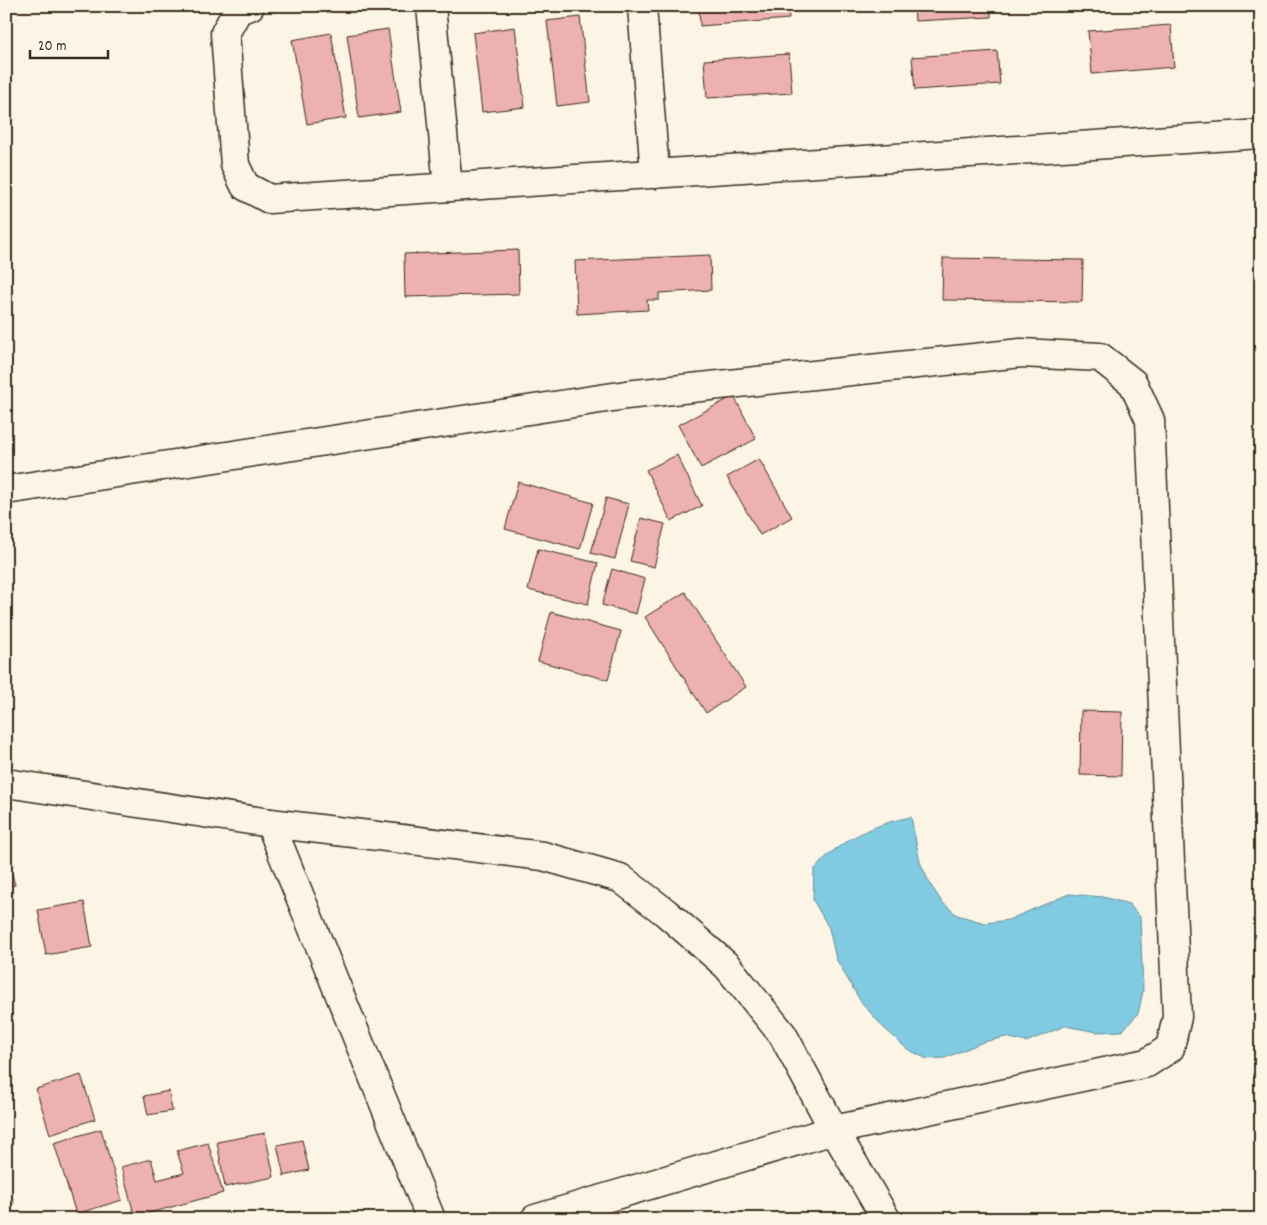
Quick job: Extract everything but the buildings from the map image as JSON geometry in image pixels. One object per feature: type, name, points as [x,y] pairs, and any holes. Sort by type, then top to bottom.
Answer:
[{"type":"street","points":[[250,6],[238,10],[224,34],[235,165],[245,186],[269,199],[1261,134]]},
{"type":"street","points":[[431,6],[448,187]]},
{"type":"street","points":[[642,6],[655,174]]},
{"type":"street","points":[[6,490],[626,395],[1021,353],[1100,357],[1134,383],[1150,420],[1177,1017],[1170,1048],[1146,1063],[834,1130],[535,1219]]},
{"type":"street","points":[[6,783],[270,823],[543,856],[620,878],[665,912],[728,966],[783,1035],[834,1130],[886,1219]]},
{"type":"street","points":[[270,823],[431,1219]]},
{"type":"water","points":[[911,817],[920,862],[930,884],[942,902],[957,915],[985,923],[1008,920],[1069,894],[1103,897],[1129,904],[1140,917],[1143,991],[1138,1014],[1122,1031],[1097,1032],[1065,1026],[1026,1042],[1006,1037],[983,1042],[945,1058],[927,1059],[907,1049],[884,1028],[861,1002],[836,959],[829,928],[813,900],[814,870],[830,853],[870,829]]}]
